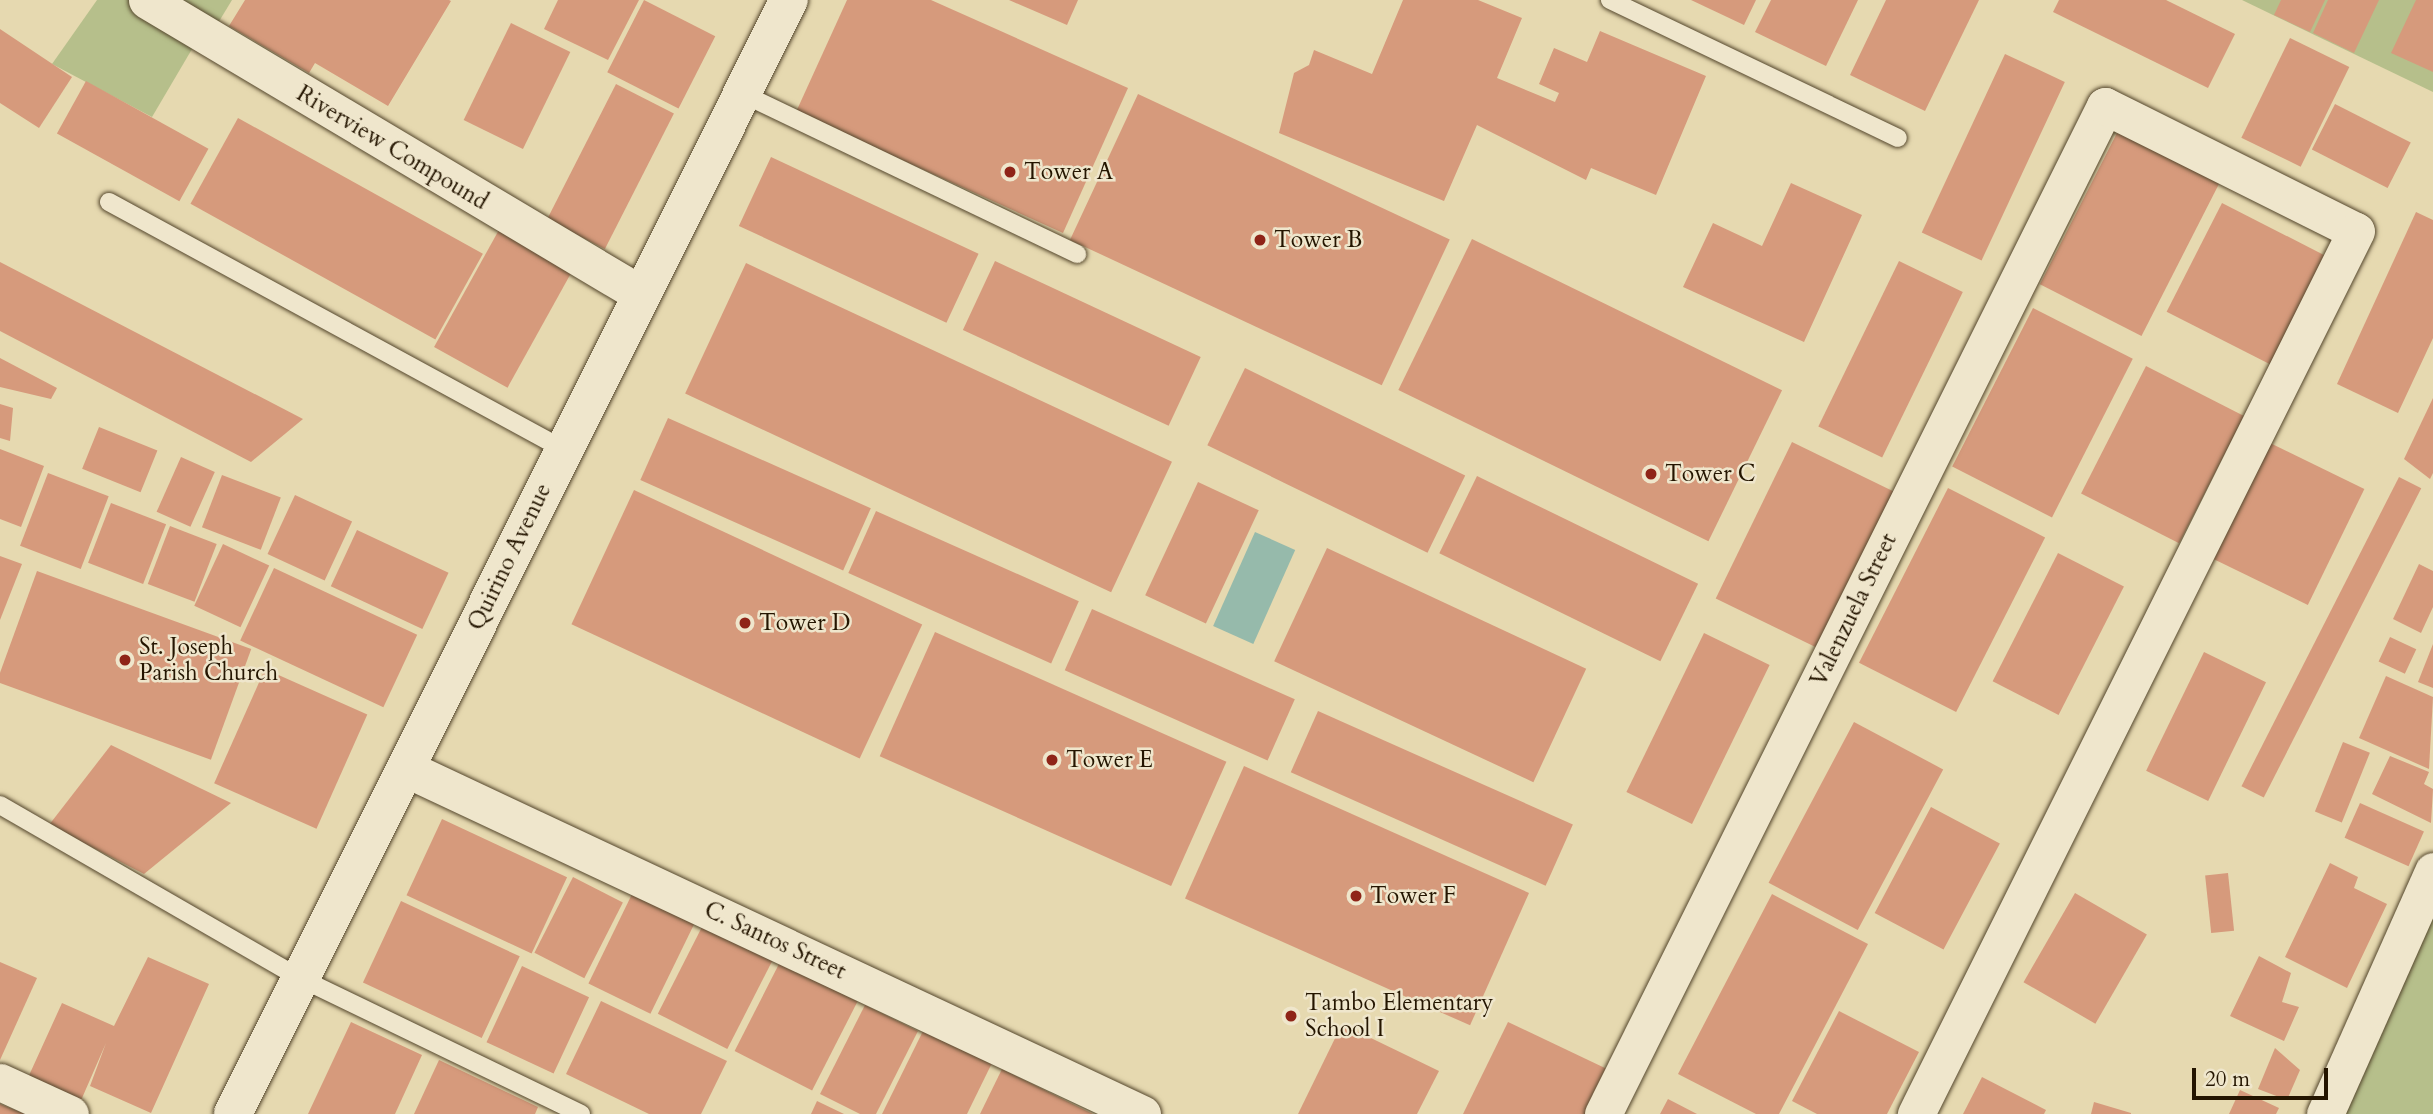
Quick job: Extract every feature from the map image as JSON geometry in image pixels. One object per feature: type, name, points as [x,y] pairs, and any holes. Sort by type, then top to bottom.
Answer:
[{"type":"main road","name":"Quirino Avenue","points":[[233,1114],[407,769],[738,92],[789,0]]},
{"type":"street","name":"Riverview Compound","points":[[147,0],[639,293]]},
{"type":"street","name":"Valenzuela Street","points":[[1603,1114],[2105,106],[2356,231],[1916,1114]]},
{"type":"street","name":"C. Santos Street","points":[[407,769],[1142,1114]]},
{"type":"street","points":[[2325,1114],[2433,871]]},
{"type":"street","points":[[0,1082],[70,1114]]},
{"type":"lane","points":[[1610,0],[1898,138]]},
{"type":"lane","points":[[738,92],[1077,254]]},
{"type":"lane","points":[[109,202],[563,449]]},
{"type":"lane","points":[[0,805],[300,978],[581,1114]]},
{"type":"green space","points":[[97,0],[135,0],[195,44],[152,117],[52,64]]},
{"type":"green space","points":[[174,0],[232,0],[215,28]]},
{"type":"green space","points":[[2242,0],[2433,0],[2433,92]]},
{"type":"green space","points":[[2433,900],[2433,1114],[2335,1114]]},
{"type":"shaded area","points":[[1255,532],[1295,550],[1253,644],[1213,626]]},
{"type":"building","points":[[245,0],[451,1],[388,106],[315,63],[309,73],[229,26]]},
{"type":"building","points":[[558,0],[639,0],[608,60],[544,29]]},
{"type":"building","points":[[644,0],[715,36],[679,108],[607,72]]},
{"type":"building","name":"Tower A","points":[[847,0],[931,0],[1128,88],[1063,233],[796,112]]},
{"type":"building","points":[[1009,0],[1078,0],[1067,25]]},
{"type":"building","points":[[1403,0],[1478,0],[1522,18],[1497,78],[1555,102],[1559,93],[1539,84],[1554,48],[1587,62],[1600,31],[1706,76],[1656,195],[1591,168],[1586,180],[1477,125],[1444,201],[1279,133],[1294,73],[1309,65],[1314,50],[1372,74]]},
{"type":"building","points":[[1691,0],[1756,0],[1744,25]]},
{"type":"building","points":[[1771,0],[1858,0],[1826,66],[1755,32]]},
{"type":"building","points":[[1886,0],[1979,0],[1925,111],[1850,75]]},
{"type":"building","points":[[2059,0],[2166,0],[2235,34],[2208,88],[2053,12]]},
{"type":"building","points":[[2281,0],[2325,0],[2310,32],[2274,15]]},
{"type":"building","points":[[2328,0],[2379,0],[2354,53],[2313,33]]},
{"type":"building","points":[[2416,0],[2433,0],[2433,72],[2391,53]]},
{"type":"building","points":[[511,23],[570,52],[523,149],[464,120]]},
{"type":"building","points":[[0,29],[72,77],[39,128],[0,103]]},
{"type":"building","points":[[2290,38],[2349,67],[2301,167],[2241,138]]},
{"type":"building","points":[[2005,54],[2065,82],[1982,260],[1922,233]]},
{"type":"building","points":[[86,81],[208,149],[179,201],[57,133]]},
{"type":"building","points":[[616,84],[674,114],[605,249],[547,219]]},
{"type":"building","name":"Tower B","points":[[1138,94],[1450,239],[1382,385],[1070,240]]},
{"type":"building","points":[[2335,104],[2411,143],[2388,188],[2312,149]]},
{"type":"building","points":[[238,118],[483,254],[435,339],[190,204]]},
{"type":"building","points":[[2118,131],[2220,183],[2141,336],[2040,284]]},
{"type":"building","points":[[771,157],[979,254],[946,323],[739,226]]},
{"type":"building","points":[[1791,183],[1862,215],[1804,342],[1683,287],[1713,223],[1762,246]]},
{"type":"building","points":[[2222,203],[2325,256],[2270,364],[2167,312]]},
{"type":"building","points":[[2416,212],[2433,220],[2433,338],[2398,413],[2337,384]]},
{"type":"building","points":[[500,228],[573,269],[508,388],[434,347]]},
{"type":"building","name":"Tower C","points":[[1472,239],[1782,390],[1708,541],[1398,390]]},
{"type":"building","points":[[995,261],[1201,357],[1169,426],[963,330]]},
{"type":"building","points":[[1899,261],[1963,292],[1882,458],[1818,426]]},
{"type":"building","points":[[0,262],[303,419],[251,462],[0,331]]},
{"type":"building","points":[[746,263],[1172,462],[1111,592],[685,394]]},
{"type":"building","points":[[2033,308],[2133,359],[2052,517],[1952,467]]},
{"type":"building","points":[[0,358],[57,388],[51,399],[0,387]]},
{"type":"building","points":[[2146,366],[2244,416],[2179,543],[2081,493]]},
{"type":"building","points":[[1245,368],[1465,475],[1428,553],[1207,445]]},
{"type":"building","points":[[2433,398],[2433,473],[2430,479],[2404,459]]},
{"type":"building","points":[[0,404],[13,408],[10,441],[0,438]]},
{"type":"building","points":[[668,418],[871,508],[843,570],[640,480]]},
{"type":"building","points":[[99,427],[157,451],[141,492],[82,469]]},
{"type":"building","points":[[1792,442],[1900,495],[1824,651],[1716,598]]},
{"type":"building","points":[[2270,443],[2364,489],[2308,605],[2213,559]]},
{"type":"building","points":[[0,449],[44,466],[21,527],[0,519]]},
{"type":"building","points":[[181,457],[215,472],[190,527],[157,512]]},
{"type":"building","points":[[48,473],[109,496],[81,569],[20,546]]},
{"type":"building","points":[[222,475],[281,498],[261,550],[202,527]]},
{"type":"building","points":[[1477,476],[1698,584],[1660,661],[1439,553]]},
{"type":"building","points":[[2399,477],[2421,488],[2264,798],[2241,786]]},
{"type":"building","points":[[1198,482],[1259,510],[1206,624],[1145,595]]},
{"type":"building","points":[[1948,488],[2045,537],[1956,712],[1859,663]]},
{"type":"building","name":"Tower D","points":[[634,490],[922,624],[860,759],[571,624]]},
{"type":"building","points":[[295,495],[352,522],[325,581],[268,554]]},
{"type":"building","points":[[111,503],[166,524],[143,584],[88,563]]},
{"type":"building","points":[[876,511],[1079,601],[1051,663],[848,573]]},
{"type":"building","points":[[170,526],[217,544],[194,602],[148,584]]},
{"type":"building","points":[[357,530],[449,573],[422,629],[331,586]]},
{"type":"building","points":[[223,544],[269,566],[240,627],[194,606]]},
{"type":"building","points":[[1327,548],[1586,669],[1533,782],[1274,661]]},
{"type":"building","points":[[2058,553],[2124,587],[2059,715],[1993,681]]},
{"type":"building","points":[[0,556],[22,564],[0,620]]},
{"type":"building","points":[[2419,564],[2433,571],[2433,607],[2421,633],[2393,619]]},
{"type":"building","points":[[274,568],[417,635],[383,707],[240,641]]},
{"type":"building","name":"St. Joseph Parish Church","points":[[37,571],[251,649],[211,760],[0,683],[0,673]]},
{"type":"building","points":[[1092,609],[1295,699],[1268,761],[1065,670]]},
{"type":"building","name":"Tower E","points":[[935,632],[1226,762],[1171,886],[880,756]]},
{"type":"building","points":[[1704,633],[1770,665],[1692,824],[1626,792]]},
{"type":"building","points":[[2390,637],[2416,649],[2405,674],[2379,661]]},
{"type":"building","points":[[2433,644],[2433,688],[2418,682]]},
{"type":"building","points":[[2204,652],[2266,682],[2208,801],[2146,771]]},
{"type":"building","points":[[265,669],[367,715],[316,829],[214,783]]},
{"type":"building","points":[[2386,676],[2433,697],[2429,769],[2359,738]]},
{"type":"building","points":[[1318,711],[1573,824],[1546,886],[1291,772]]},
{"type":"building","points":[[1854,722],[1943,769],[1858,930],[1769,883]]},
{"type":"building","points":[[2343,742],[2370,753],[2342,822],[2315,812]]},
{"type":"building","points":[[111,745],[231,803],[144,874],[49,825]]},
{"type":"building","points":[[2390,756],[2429,772],[2424,784],[2433,789],[2431,823],[2372,794]]},
{"type":"building","name":"Tower F","points":[[1244,766],[1529,893],[1470,1025],[1185,898]]},
{"type":"building","points":[[2360,803],[2424,831],[2408,866],[2345,838]]},
{"type":"building","points":[[1931,807],[2000,844],[1944,950],[1875,913]]},
{"type":"building","points":[[442,819],[567,877],[532,953],[407,895]]},
{"type":"building","points":[[2330,863],[2358,877],[2354,888],[2387,904],[2347,988],[2285,957]]},
{"type":"building","points":[[2228,873],[2234,931],[2211,933],[2205,875]]},
{"type":"building","points":[[573,877],[623,902],[584,978],[534,953]]},
{"type":"building","points":[[634,890],[696,920],[650,1014],[588,983]]},
{"type":"building","points":[[2075,893],[2147,934],[2095,1024],[2024,982]]},
{"type":"building","points":[[1772,894],[1868,944],[1779,1114],[1756,1114],[1678,1074]]},
{"type":"building","points":[[401,901],[520,956],[482,1038],[363,983]]},
{"type":"building","points":[[705,921],[774,956],[727,1049],[658,1014]]},
{"type":"building","points":[[2259,956],[2291,973],[2282,1002],[2299,1007],[2284,1041],[2230,1016]]},
{"type":"building","points":[[148,957],[209,984],[151,1113],[90,1086],[106,1043],[79,1105],[26,1082],[62,1003],[114,1026]]},
{"type":"building","points":[[0,962],[37,978],[0,1060]]},
{"type":"building","points":[[780,962],[858,1001],[812,1091],[735,1051]]},
{"type":"building","points":[[522,966],[589,997],[554,1073],[487,1042]]},
{"type":"building","points":[[601,1001],[727,1061],[701,1114],[649,1114],[566,1074]]},
{"type":"building","points":[[865,1005],[918,1031],[876,1114],[860,1114],[820,1094]]},
{"type":"building","points":[[1839,1011],[1919,1052],[1887,1114],[1817,1114],[1792,1101]]},
{"type":"building","points":[[351,1022],[422,1055],[395,1114],[308,1114]]},
{"type":"building","points":[[1508,1022],[1607,1069],[1585,1114],[1463,1114]]},
{"type":"building","points":[[1342,1024],[1439,1071],[1417,1114],[1298,1114]]},
{"type":"building","points":[[924,1029],[992,1063],[967,1114],[882,1114]]},
{"type":"building","points":[[2275,1048],[2300,1070],[2287,1100],[2258,1089]]},
{"type":"building","points":[[439,1060],[538,1107],[535,1114],[414,1114]]},
{"type":"building","points":[[1002,1069],[1093,1114],[980,1114]]},
{"type":"building","points":[[1982,1077],[2046,1110],[2044,1114],[1963,1114]]},
{"type":"building","points":[[2240,1090],[2279,1108],[2276,1114],[2229,1114]]},
{"type":"building","points":[[1668,1099],[1697,1114],[1660,1114]]},
{"type":"building","points":[[817,1101],[844,1114],[811,1114]]},
{"type":"building","points":[[2094,1102],[2131,1113],[2131,1114],[2091,1114]]},
{"type":"building","points":[[0,1104],[25,1114],[0,1114]]},
{"type":"place","name":"Tower A","points":[[1010,172]]},
{"type":"place","name":"Tower B","points":[[1260,240]]},
{"type":"place","name":"Tower C","points":[[1651,474]]},
{"type":"place","name":"Tower D","points":[[745,623]]},
{"type":"place","name":"St. Joseph Parish Church","points":[[125,660]]},
{"type":"place","name":"Tower E","points":[[1052,760]]},
{"type":"place","name":"Tower F","points":[[1356,896]]},
{"type":"place","name":"Tambo Elementary School I","points":[[1291,1016]]}]
